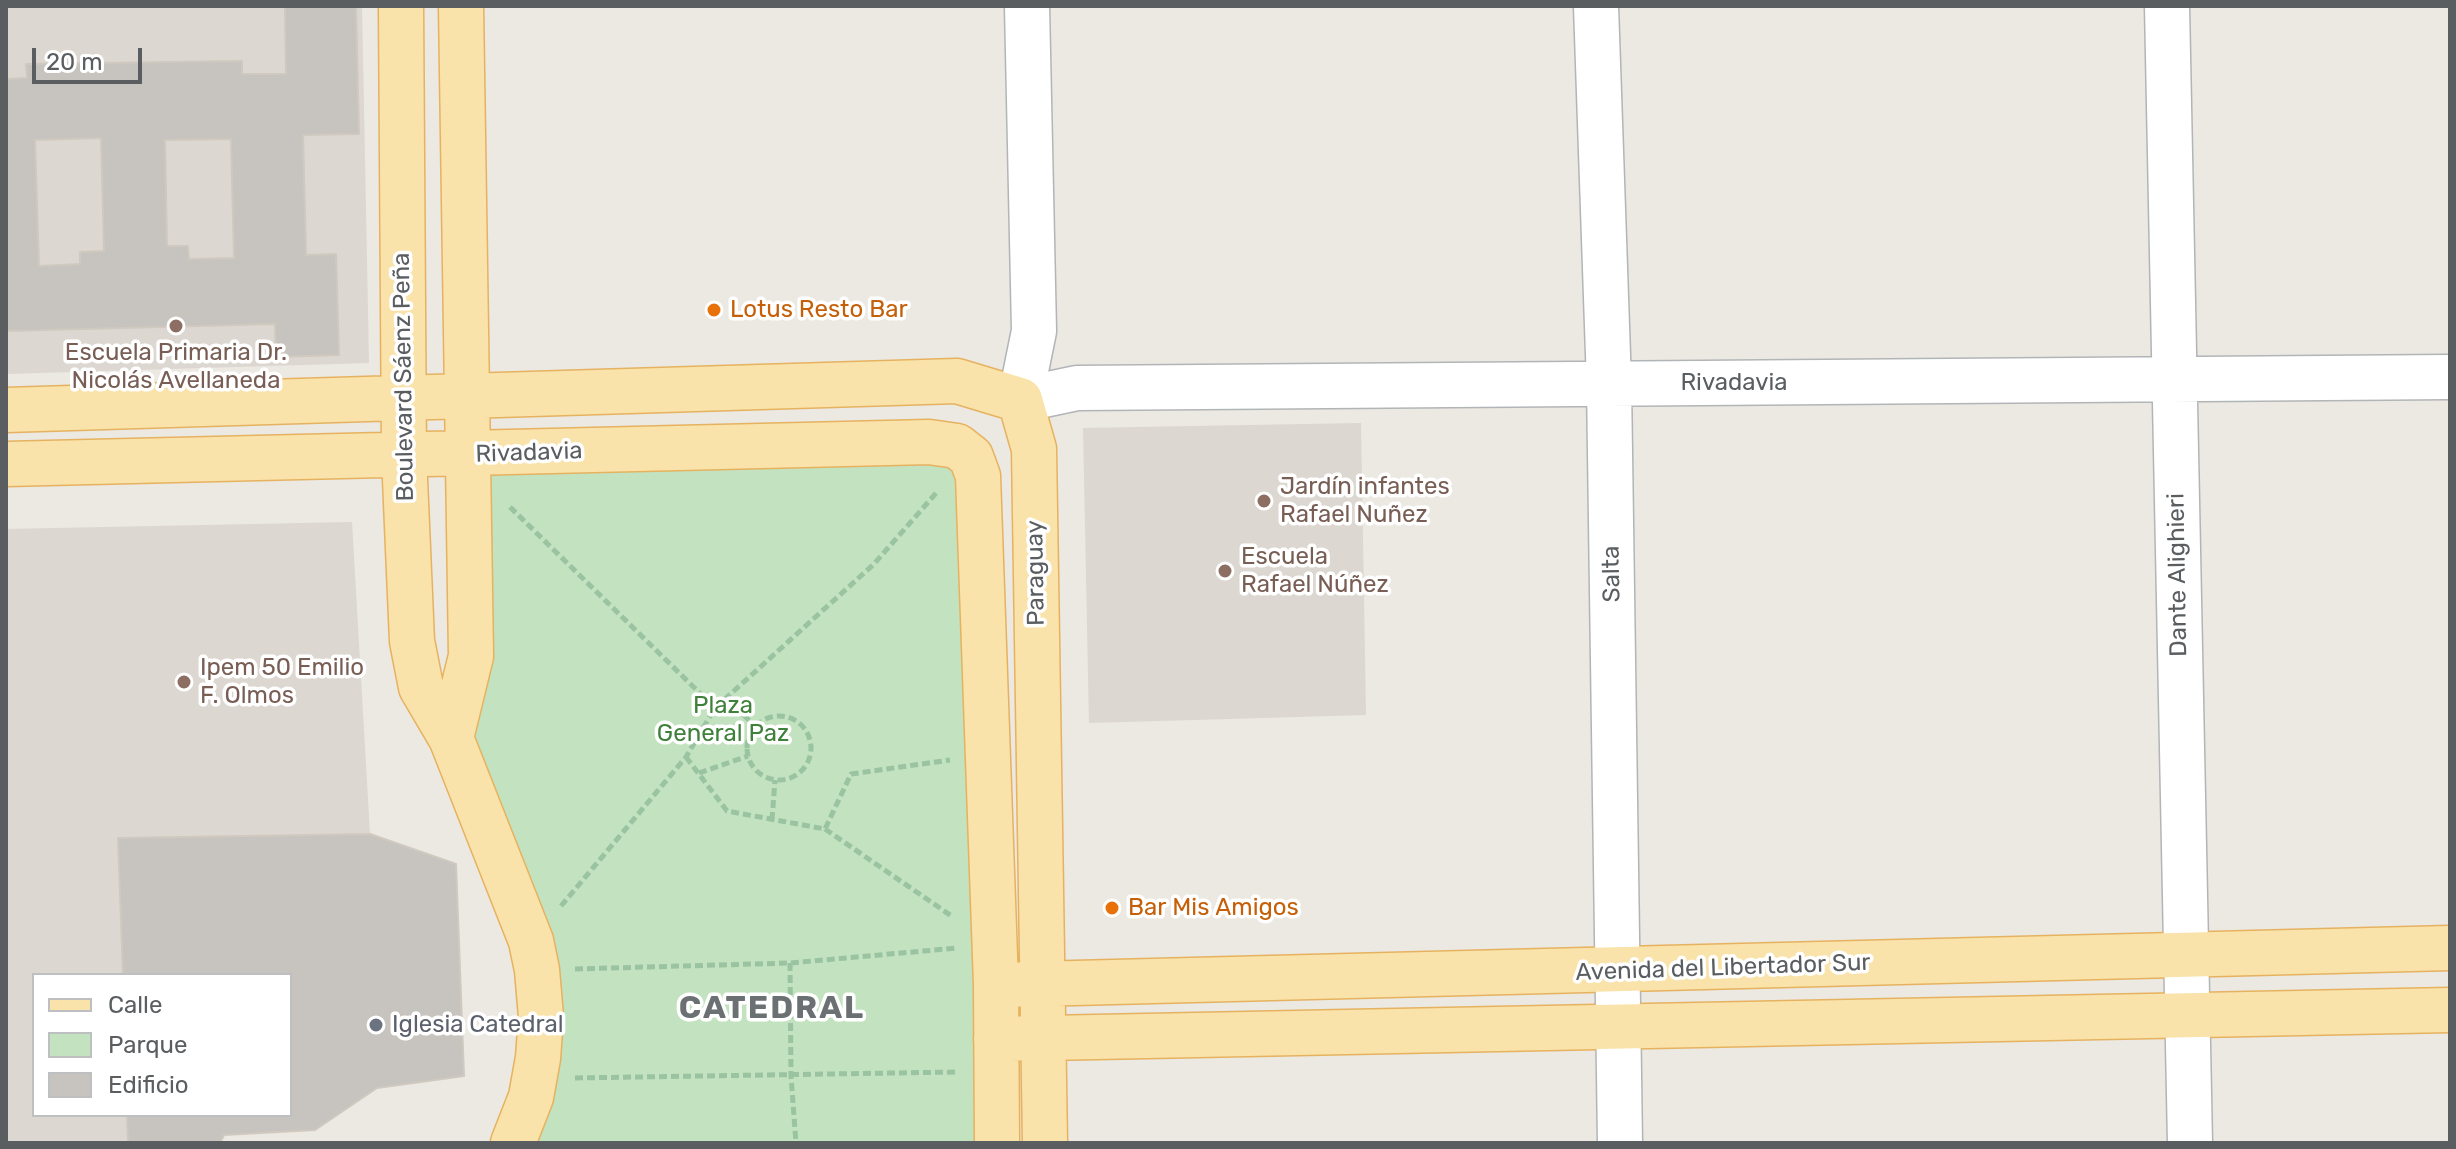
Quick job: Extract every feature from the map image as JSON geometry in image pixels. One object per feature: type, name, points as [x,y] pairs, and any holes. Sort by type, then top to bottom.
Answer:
[{"type":"main road","name":"Boulevard Sáenz Peña","points":[[401,6],[404,456],[412,641],[421,687],[451,738],[534,956],[541,1017],[534,1078],[513,1143]]},
{"type":"main road","points":[[451,738],[471,656],[461,6]]},
{"type":"main road","name":"Rivadavia","points":[[6,410],[957,381],[1020,400]]},
{"type":"main road","points":[[997,1143],[995,964],[985,755],[978,476],[971,457],[1020,400]]},
{"type":"main road","name":"Paraguay","points":[[1020,400],[1034,449],[1045,1143]]},
{"type":"main road","name":"Rivadavia","points":[[6,464],[929,442],[957,446],[971,457]]},
{"type":"main road","name":"Avenida del Libertador Sur","points":[[995,964],[1042,982],[1617,971],[2450,948]]},
{"type":"main road","points":[[996,1056],[1044,1039],[2450,1010]]},
{"type":"street","name":"Paraguay","points":[[1020,400],[1034,331],[1027,6]]},
{"type":"street","name":"Salta","points":[[1596,6],[1609,384],[1620,1143]]},
{"type":"street","name":"Dante Alighieri","points":[[2167,6],[2190,1143]]},
{"type":"street","name":"Rivadavia","points":[[1020,400],[1077,388],[2450,377]]},
{"type":"path","points":[[467,454],[499,497],[715,708]]},
{"type":"path","points":[[534,956],[686,757],[715,708],[874,564],[971,457]]},
{"type":"path","points":[[726,698],[755,726]]},
{"type":"path","points":[[773,716],[793,718],[808,732],[811,742],[809,762],[793,778],[775,780],[761,775],[748,756],[750,735],[755,726],[773,716]]},
{"type":"path","points":[[825,829],[851,774],[985,755]]},
{"type":"path","points":[[699,773],[748,756]]},
{"type":"path","points":[[686,757],[727,811],[825,829],[995,964]]},
{"type":"path","points":[[772,820],[775,780]]},
{"type":"path","points":[[534,956],[790,963],[995,964]]},
{"type":"path","points":[[790,963],[791,1076],[796,1143]]},
{"type":"path","points":[[534,1078],[791,1076],[996,1056]]},
{"type":"shaded area","points":[[6,6],[362,6],[369,363],[6,374]]},
{"type":"shaded area","name":"Escuela Rafael Núñez","points":[[1361,423],[1366,715],[1089,723],[1083,428]]},
{"type":"shaded area","name":"Ipem 50 Emilio F. Olmos","points":[[352,522],[370,834],[119,838],[123,973],[32,973],[32,1117],[127,1117],[128,1143],[6,1143],[6,529]]},
{"type":"green space","name":"Plaza General Paz","points":[[957,446],[997,1143],[513,1143],[541,1017],[451,738],[467,454]]},
{"type":"building","points":[[285,6],[356,6],[359,134],[303,135],[306,255],[336,254],[339,355],[276,357],[275,324],[6,331],[6,79],[27,78],[26,64],[242,61],[242,74],[286,74]],"holes":[[[101,138],[104,251],[80,252],[80,264],[39,266],[35,140]],[[231,139],[234,258],[189,259],[188,246],[167,246],[165,140]]]},
{"type":"building","name":"Iglesia Catedral","points":[[370,834],[456,864],[464,1076],[377,1088],[315,1130],[224,1135],[220,1143],[128,1143],[127,1117],[292,1117],[292,973],[123,973],[118,838]]},
{"type":"place","name":"Lotus Resto Bar","points":[[714,310]]},
{"type":"place","name":"Escuela Primaria Dr. Nicolás Avellaneda","points":[[176,326]]},
{"type":"place","name":"Jardín infantes Rafael Nuñez","points":[[1264,501]]},
{"type":"place","name":"Escuela Rafael Núñez","points":[[1225,571]]},
{"type":"place","name":"Ipem 50 Emilio F. Olmos","points":[[184,682]]},
{"type":"place","name":"Bar Mis Amigos","points":[[1112,908]]},
{"type":"place","name":"Iglesia Catedral","points":[[376,1025]]},
{"type":"district","name":"CATEDRAL","points":[[772,1009]]}]
